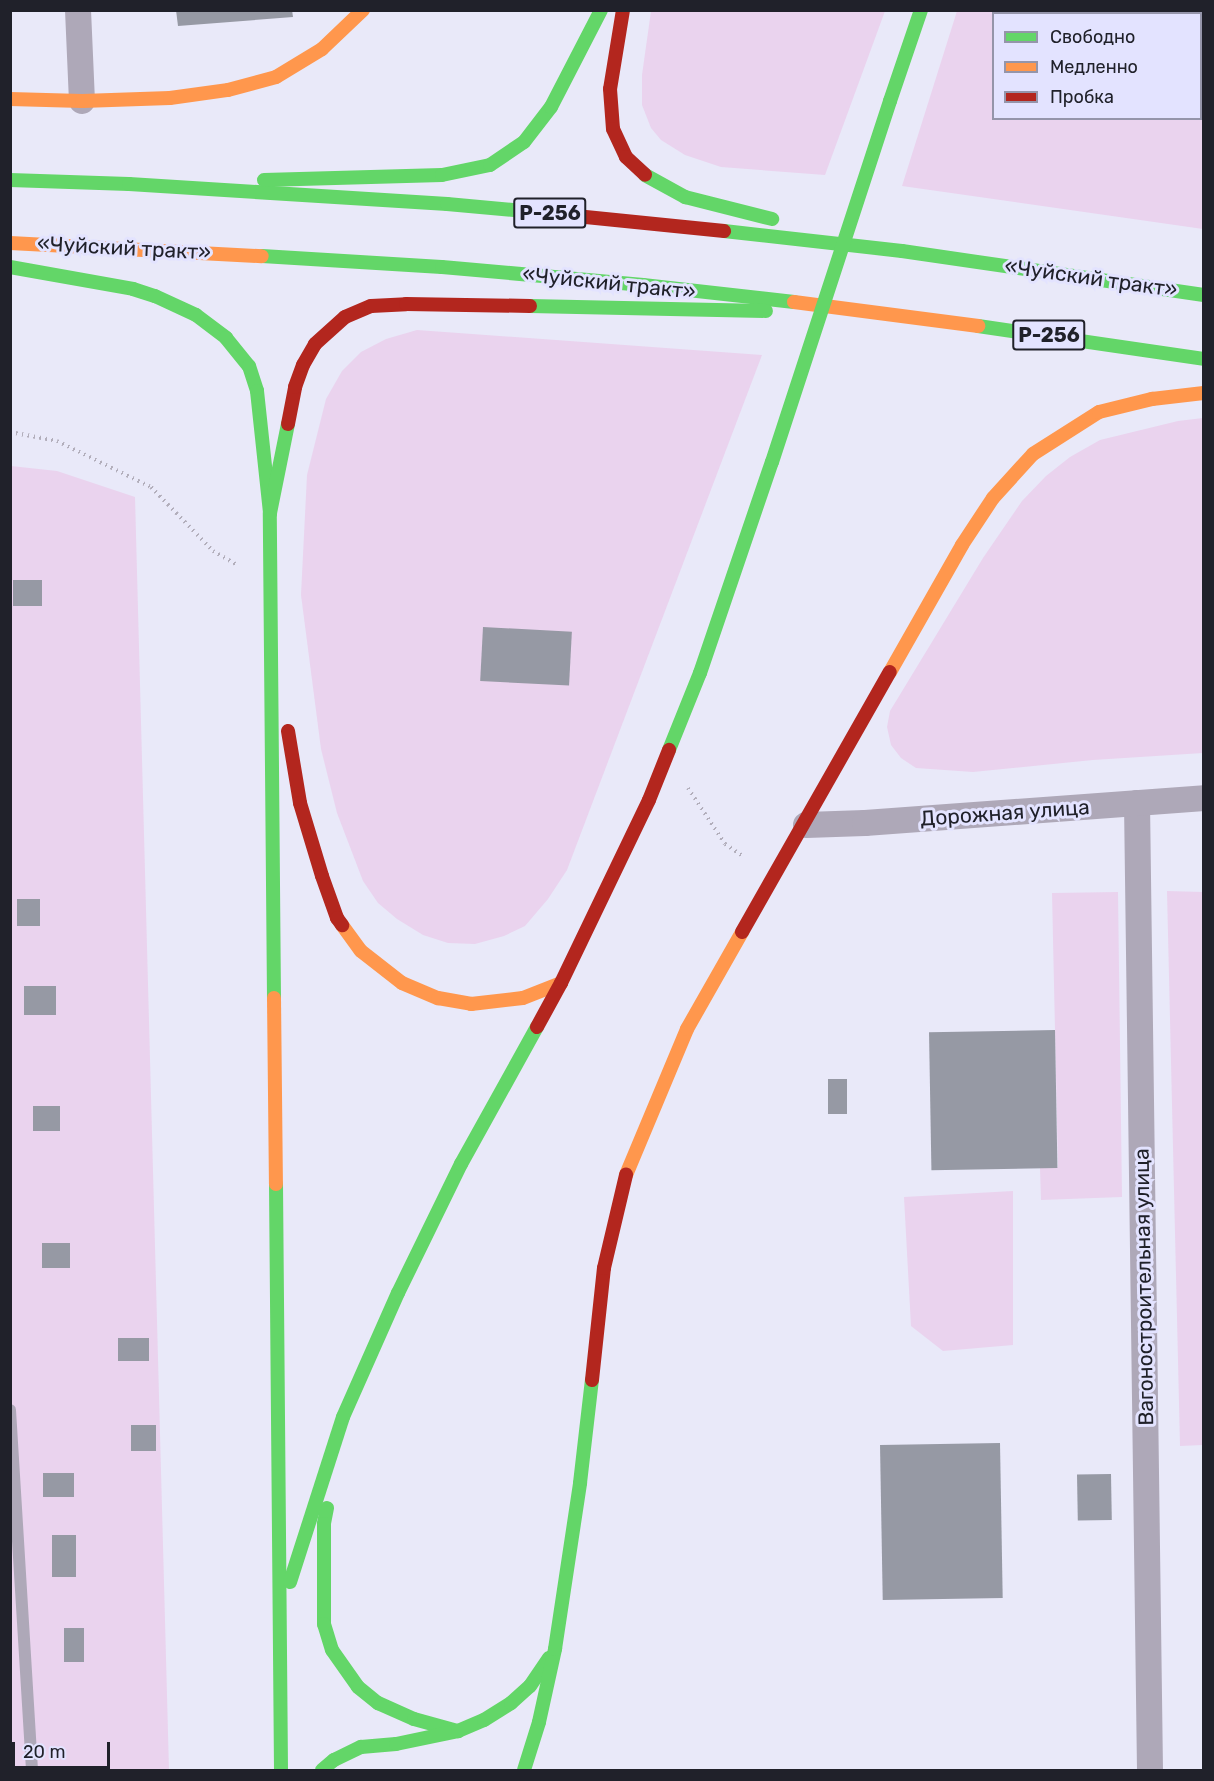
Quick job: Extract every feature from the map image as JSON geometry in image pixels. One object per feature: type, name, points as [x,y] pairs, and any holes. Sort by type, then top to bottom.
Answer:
[{"type":"main road","points":[[10,99],[82,101],[170,98],[228,90],[276,77],[322,49],[363,10]]},
{"type":"main road","points":[[129,184],[442,175],[490,165],[524,142],[551,107],[601,10]]},
{"type":"main road","points":[[623,10],[610,89],[613,129],[626,157],[650,180],[685,197],[902,251]]},
{"type":"main road","points":[[281,1609],[343,1417],[398,1293],[461,1164],[561,983],[624,854],[700,673],[921,10]]},
{"type":"main road","name":"«Чуйский тракт»","points":[[10,180],[129,184],[447,204],[650,222],[902,251],[1203,295]]},
{"type":"main road","name":"«Чуйский тракт»","points":[[10,243],[125,247],[442,267],[643,285],[894,314],[1203,359]]},
{"type":"main road","points":[[10,267],[133,289],[196,315],[226,338],[249,366],[257,391],[270,513],[281,1770]]},
{"type":"main road","points":[[270,513],[295,387],[303,365],[315,344],[328,330],[345,317],[371,306],[406,304],[894,314]]},
{"type":"main road","points":[[524,1770],[539,1722],[555,1649],[580,1483],[604,1268],[628,1166],[687,1029],[806,825],[962,545],[993,498],[1033,454],[1099,412],[1152,399],[1203,393]]},
{"type":"main road","points":[[271,632],[300,803],[337,918],[361,951],[402,983],[438,998],[471,1004],[523,998],[561,983]]},
{"type":"main road","points":[[343,1417],[324,1524],[324,1624],[332,1650],[358,1687],[378,1703],[414,1719],[458,1731]]},
{"type":"main road","points":[[322,1770],[334,1760],[361,1747],[396,1744],[458,1731],[484,1720],[511,1703],[530,1686],[555,1649]]},
{"type":"street","points":[[78,10],[82,101]]},
{"type":"street","name":"Дорожная улица","points":[[806,825],[865,823],[1203,798]]},
{"type":"street","name":"Вагоностроительная улица","points":[[1137,803],[1150,1770]]},
{"type":"lane","points":[[10,1410],[32,1770]]},
{"type":"path","points":[[10,432],[57,441],[151,487],[213,551],[248,571],[270,572]]},
{"type":"path","points":[[666,755],[725,844],[744,857]]},
{"type":"shaded area","points":[[651,11],[885,11],[825,175],[721,167],[685,155],[661,140],[651,128],[642,105],[642,75]]},
{"type":"shaded area","points":[[957,11],[1203,11],[1203,229],[902,186]]},
{"type":"shaded area","points":[[417,330],[762,355],[567,870],[548,899],[525,926],[504,936],[475,944],[448,943],[423,935],[397,919],[378,903],[363,881],[337,813],[321,749],[301,595],[307,475],[326,399],[342,371],[361,352],[386,339]]},
{"type":"shaded area","points":[[1203,418],[1203,753],[1093,760],[973,772],[916,768],[901,758],[891,745],[887,727],[890,711],[983,558],[1022,501],[1046,476],[1070,457],[1100,440],[1178,421]]},
{"type":"shaded area","points":[[11,466],[57,471],[135,497],[169,1770],[11,1770]]},
{"type":"shaded area","points":[[1167,891],[1203,892],[1203,1445],[1180,1446]]},
{"type":"shaded area","points":[[1118,892],[1122,1197],[1041,1200],[1040,1168],[1058,1167],[1052,893]]},
{"type":"shaded area","points":[[1013,1191],[1013,1345],[943,1351],[911,1326],[904,1197]]},
{"type":"building","points":[[176,10],[292,10],[293,17],[178,26]]},
{"type":"building","points":[[13,580],[42,580],[42,606],[13,606]]},
{"type":"building","points":[[483,627],[572,632],[569,686],[480,681]]},
{"type":"building","points":[[17,899],[40,899],[40,926],[17,926]]},
{"type":"building","points":[[24,986],[56,986],[56,1015],[24,1015]]},
{"type":"building","points":[[1055,1030],[1057,1168],[931,1170],[929,1032]]},
{"type":"building","points":[[828,1079],[847,1079],[847,1114],[828,1114]]},
{"type":"building","points":[[33,1106],[60,1106],[60,1131],[33,1131]]},
{"type":"building","points":[[42,1243],[70,1243],[70,1268],[42,1268]]},
{"type":"building","points":[[118,1338],[149,1338],[149,1361],[118,1361]]},
{"type":"building","points":[[131,1425],[156,1425],[156,1451],[131,1451]]},
{"type":"building","points":[[1000,1443],[1003,1598],[883,1600],[880,1445]]},
{"type":"building","points":[[43,1473],[74,1473],[74,1497],[43,1497]]},
{"type":"building","points":[[1111,1474],[1112,1520],[1078,1521],[1077,1475]]},
{"type":"building","points":[[52,1535],[76,1535],[76,1577],[52,1577]]},
{"type":"building","points":[[64,1628],[84,1628],[84,1662],[64,1662]]},
{"type":"traffic: fast","points":[[264,180],[442,175],[490,165],[524,142],[551,107],[601,10]]},
{"type":"traffic: fast","points":[[890,101],[921,10]]},
{"type":"traffic: fast","points":[[772,462],[890,101]]},
{"type":"traffic: fast","points":[[645,175],[685,197],[772,219]]},
{"type":"traffic: fast","points":[[10,180],[129,184],[447,204],[556,214]]},
{"type":"traffic: fast","points":[[724,231],[902,251],[1204,295]]},
{"type":"traffic: fast","points":[[262,256],[442,267],[643,285],[794,302]]},
{"type":"traffic: fast","points":[[10,267],[133,289],[155,296],[196,315],[226,338],[249,366],[257,391],[270,513]]},
{"type":"traffic: fast","points":[[530,306],[766,311]]},
{"type":"traffic: fast","points":[[978,326],[1204,359]]},
{"type":"traffic: fast","points":[[274,998],[270,513],[288,424]]},
{"type":"traffic: fast","points":[[669,750],[700,673],[772,462]]},
{"type":"traffic: fast","points":[[290,1582],[343,1417],[398,1293],[461,1164],[537,1027]]},
{"type":"traffic: fast","points":[[276,1184],[281,1770]]},
{"type":"traffic: fast","points":[[524,1770],[539,1722],[555,1649],[580,1483],[592,1380]]},
{"type":"traffic: fast","points":[[327,1508],[324,1524],[324,1624],[332,1650],[358,1687],[378,1703],[414,1719],[458,1731]]},
{"type":"traffic: fast","points":[[322,1770],[334,1760],[361,1747],[396,1744],[458,1731],[484,1720],[511,1703],[530,1686],[549,1658]]},
{"type":"traffic: slow","points":[[10,99],[82,101],[170,98],[228,90],[276,77],[322,49],[363,10]]},
{"type":"traffic: slow","points":[[10,243],[262,256]]},
{"type":"traffic: slow","points":[[794,302],[978,326]]},
{"type":"traffic: slow","points":[[890,672],[962,545],[993,498],[1033,454],[1099,412],[1152,399],[1204,393]]},
{"type":"traffic: slow","points":[[342,925],[361,951],[402,983],[438,998],[471,1004],[523,998],[561,983]]},
{"type":"traffic: slow","points":[[626,1175],[687,1029],[742,932]]},
{"type":"traffic: slow","points":[[274,998],[276,1184]]},
{"type":"traffic: jam","points":[[623,10],[610,89],[613,129],[626,157],[645,175]]},
{"type":"traffic: jam","points":[[556,214],[724,231]]},
{"type":"traffic: jam","points":[[288,424],[295,387],[303,365],[315,344],[345,317],[371,306],[406,304],[530,306]]},
{"type":"traffic: jam","points":[[742,932],[890,672]]},
{"type":"traffic: jam","points":[[288,731],[300,803],[322,876],[337,918],[342,925]]},
{"type":"traffic: jam","points":[[537,1027],[561,983],[649,800],[669,750]]},
{"type":"traffic: jam","points":[[592,1380],[604,1268],[626,1175]]}]
